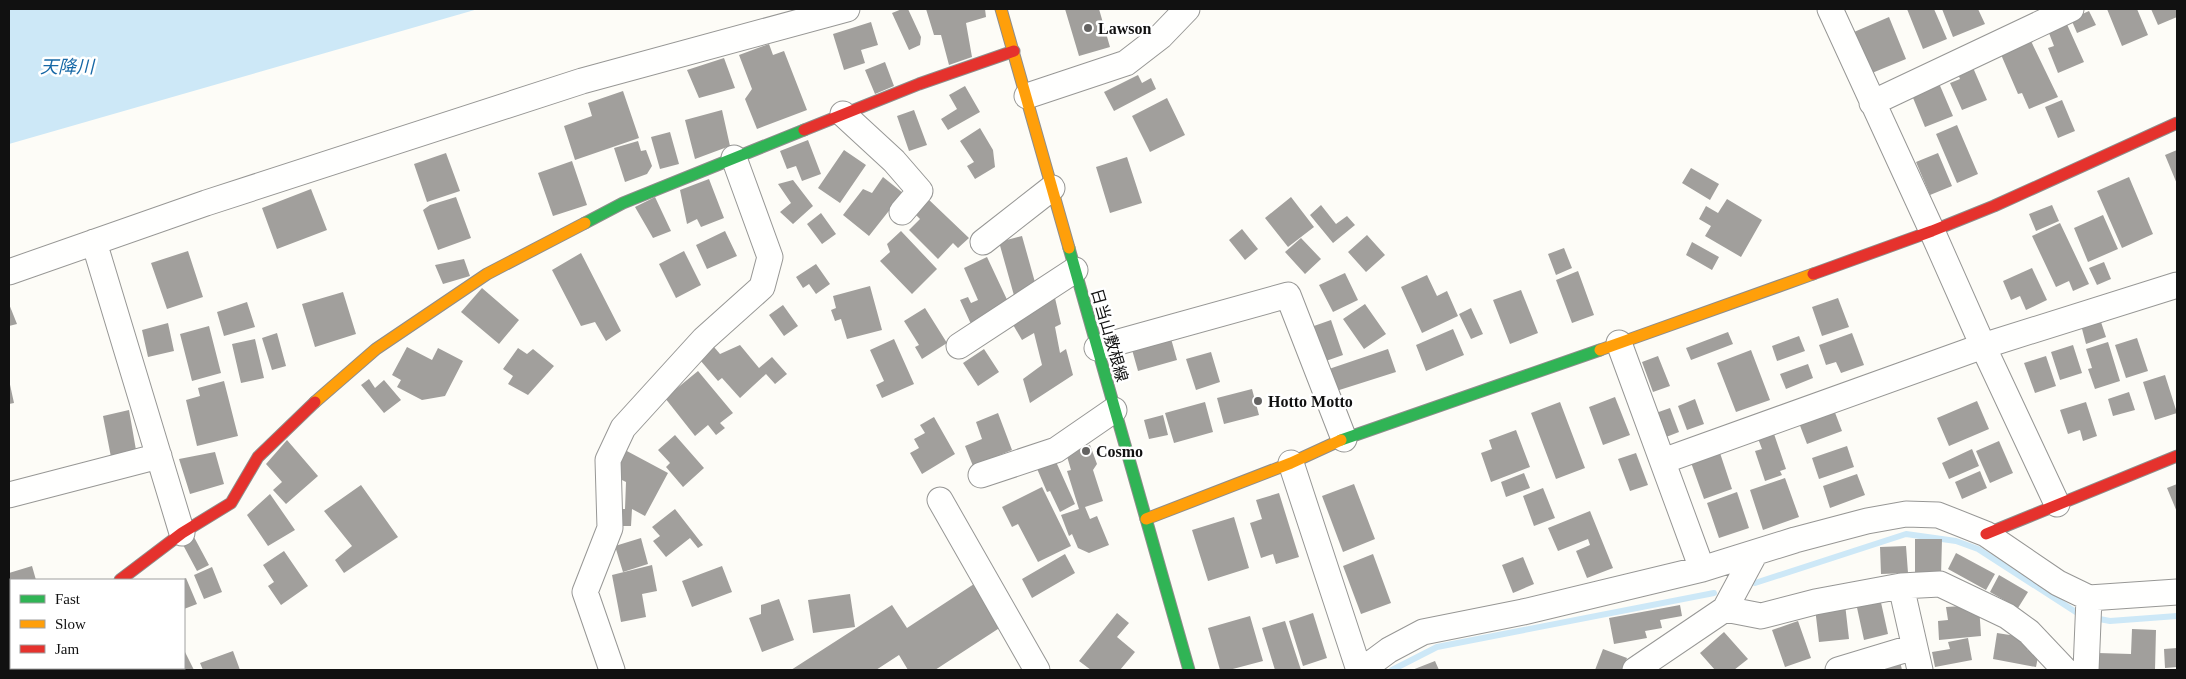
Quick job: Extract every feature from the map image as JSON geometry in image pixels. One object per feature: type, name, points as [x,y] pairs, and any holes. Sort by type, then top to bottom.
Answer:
[{"type":"street","points":[[9,272],[206,203],[582,81],[847,9]]},
{"type":"street","name":"日当山敷根線","points":[[1001,9],[1189,670]]},
{"type":"street","points":[[1027,96],[1126,63],[1161,36],[1187,9]]},
{"type":"street","points":[[1830,9],[2057,504]]},
{"type":"street","points":[[1872,103],[2071,9]]},
{"type":"street","points":[[121,579],[182,533],[231,503],[258,457],[296,419],[376,349],[462,289],[487,274],[623,203],[919,84],[1014,51]]},
{"type":"street","points":[[843,114],[894,161],[920,191],[902,212]]},
{"type":"street","points":[[1146,519],[1291,463],[1344,439],[1932,231],[1994,206],[2177,123]]},
{"type":"street","points":[[612,670],[585,592],[610,528],[608,460],[622,428],[704,339],[762,287],[770,257],[734,158]]},
{"type":"street","points":[[983,242],[1052,188]]},
{"type":"street","points":[[94,242],[182,533]]},
{"type":"street","points":[[959,346],[1075,270]]},
{"type":"street","points":[[1663,461],[1983,346],[2177,285]]},
{"type":"street","points":[[1097,348],[1288,295],[1344,439]]},
{"type":"street","points":[[1619,343],[1702,570]]},
{"type":"street","points":[[981,475],[1056,450],[1114,410]]},
{"type":"street","points":[[9,495],[159,456]]},
{"type":"street","points":[[1986,534],[2177,456]]},
{"type":"street","points":[[1291,463],[1360,670],[1389,650],[1423,632],[1523,612],[1702,570],[1795,540],[1867,521],[1906,514],[1938,515],[1986,534],[2058,583],[2088,610],[2086,670]]},
{"type":"street","points":[[940,500],[1037,670]]},
{"type":"street","points":[[1635,670],[1725,609],[1754,554]]},
{"type":"street","points":[[1725,609],[1761,616],[1815,602],[1901,586],[1940,584],[1994,609],[2030,632],[2065,670]]},
{"type":"street","points":[[1838,670],[1917,658],[1901,586]]},
{"type":"street","points":[[2088,610],[2177,592]]},
{"type":"water","name":"天降川","points":[[9,9],[478,9],[9,144]]},
{"type":"building","points":[[908,9],[921,37],[920,45],[909,50],[892,13]]},
{"type":"building","points":[[926,9],[985,9],[986,17],[966,23],[972,57],[949,65],[941,35],[934,35]]},
{"type":"building","name":"Lawson","points":[[1065,9],[1099,9],[1110,47],[1079,56]]},
{"type":"building","points":[[1907,9],[1934,9],[1947,39],[1923,49]]},
{"type":"building","points":[[1942,9],[1978,9],[1985,24],[1953,37]]},
{"type":"building","points":[[2107,9],[2137,9],[2148,35],[2122,46]]},
{"type":"building","points":[[2151,9],[2177,9],[2177,17],[2158,25]]},
{"type":"building","points":[[2089,11],[2096,25],[2077,33],[2071,19]]},
{"type":"building","points":[[1889,17],[1906,59],[1872,73],[1854,32]]},
{"type":"building","points":[[2065,20],[2084,62],[2058,73],[2048,48],[2054,46],[2047,28]]},
{"type":"building","points":[[871,22],[878,45],[861,50],[865,63],[844,70],[833,34]]},
{"type":"building","points":[[2029,37],[2058,97],[2029,109],[2022,93],[2018,94],[1999,50]]},
{"type":"building","points":[[769,44],[773,55],[784,51],[807,110],[757,129],[745,99],[752,89],[739,55]]},
{"type":"building","points":[[724,58],[735,88],[699,98],[687,70]]},
{"type":"building","points":[[885,62],[894,86],[875,94],[865,70]]},
{"type":"building","points":[[1971,63],[1987,100],[1962,110],[1950,83],[1960,79],[1956,69]]},
{"type":"building","points":[[1138,75],[1142,83],[1151,78],[1156,89],[1114,111],[1104,92]]},
{"type":"building","points":[[1938,81],[1953,116],[1925,127],[1911,93]]},
{"type":"building","points":[[965,86],[980,112],[948,130],[941,119],[957,109],[949,95]]},
{"type":"building","points":[[623,91],[639,138],[575,160],[564,126],[592,116],[588,103]]},
{"type":"building","points":[[1167,98],[1185,135],[1150,152],[1132,116]]},
{"type":"building","points":[[2062,100],[2075,131],[2058,138],[2045,107]]},
{"type":"building","points":[[722,110],[730,146],[695,159],[685,120]]},
{"type":"building","points":[[914,110],[927,145],[909,151],[897,116]]},
{"type":"building","points":[[1957,125],[1978,174],[1957,183],[1936,134]]},
{"type":"building","points":[[980,128],[993,150],[995,167],[975,179],[967,166],[974,162],[960,141]]},
{"type":"building","points":[[670,132],[679,164],[660,169],[651,137]]},
{"type":"building","points":[[808,140],[821,174],[802,181],[796,166],[787,169],[780,151]]},
{"type":"building","points":[[638,141],[641,151],[646,150],[652,166],[647,174],[625,182],[614,148]]},
{"type":"building","points":[[844,150],[866,165],[840,203],[818,188]]},
{"type":"building","points":[[2177,150],[2177,184],[2165,155]]},
{"type":"building","points":[[446,153],[460,191],[427,202],[414,164]]},
{"type":"building","points":[[1938,153],[1952,186],[1930,195],[1916,162]]},
{"type":"building","points":[[1127,157],[1142,203],[1110,213],[1096,167]]},
{"type":"building","points":[[572,161],[587,205],[553,216],[538,173]]},
{"type":"building","points":[[1691,168],[1719,184],[1710,200],[1682,183]]},
{"type":"building","points":[[883,177],[903,193],[869,236],[843,215],[863,189],[872,193]]},
{"type":"building","points":[[2129,177],[2153,234],[2122,248],[2097,191]]},
{"type":"building","points":[[709,179],[724,218],[701,227],[697,219],[687,224],[680,190]]},
{"type":"building","points":[[793,180],[813,206],[793,224],[780,212],[791,203],[778,184]]},
{"type":"building","points":[[311,189],[327,230],[277,249],[262,208]]},
{"type":"building","points":[[456,197],[471,238],[438,250],[423,210],[430,205]]},
{"type":"building","points":[[655,197],[671,231],[653,238],[635,207]]},
{"type":"building","points":[[926,197],[969,238],[958,248],[953,243],[938,259],[909,230],[920,219],[912,211]]},
{"type":"building","points":[[1291,197],[1314,227],[1288,247],[1265,218]]},
{"type":"building","points":[[1727,199],[1762,220],[1741,257],[1705,236],[1711,226],[1699,219],[1706,206],[1718,213]]},
{"type":"building","points":[[1321,205],[1336,224],[1347,216],[1355,225],[1333,243],[1310,215]]},
{"type":"building","points":[[2052,205],[2059,221],[2036,231],[2029,214]]},
{"type":"building","points":[[821,213],[836,234],[822,244],[807,224]]},
{"type":"building","points":[[2103,215],[2118,249],[2088,262],[2074,228]]},
{"type":"building","points":[[2060,223],[2089,284],[2073,291],[2069,281],[2056,287],[2032,236]]},
{"type":"building","points":[[1242,229],[1258,249],[1245,260],[1229,240]]},
{"type":"building","points":[[725,231],[737,256],[707,269],[696,245]]},
{"type":"building","points":[[901,231],[937,269],[912,294],[880,261],[890,252],[887,244]]},
{"type":"building","points":[[1367,235],[1385,255],[1366,272],[1348,252]]},
{"type":"building","points":[[1022,236],[1038,293],[1015,299],[999,242]]},
{"type":"building","points":[[1301,238],[1321,259],[1305,274],[1285,252]]},
{"type":"building","points":[[1692,242],[1719,257],[1712,270],[1686,255]]},
{"type":"building","points":[[1564,248],[1572,268],[1556,275],[1548,254]]},
{"type":"building","points":[[188,251],[203,297],[167,309],[151,263]]},
{"type":"building","points":[[684,251],[701,285],[676,298],[659,264]]},
{"type":"building","points":[[581,253],[621,331],[606,341],[595,322],[581,326],[552,270]]},
{"type":"building","points":[[987,257],[1010,306],[971,324],[960,300],[968,297],[971,303],[978,300],[964,268]]},
{"type":"building","points":[[464,259],[470,276],[443,284],[435,265]]},
{"type":"building","points":[[2104,262],[2111,279],[2097,285],[2089,268]]},
{"type":"building","points":[[816,264],[830,284],[816,294],[809,284],[803,288],[796,277]]},
{"type":"building","points":[[2032,268],[2047,300],[2026,310],[2020,296],[2011,300],[2003,281]]},
{"type":"building","points":[[1578,271],[1594,315],[1572,323],[1556,280]]},
{"type":"building","points":[[1345,273],[1358,300],[1333,312],[1319,285]]},
{"type":"building","points":[[1427,275],[1437,296],[1447,291],[1458,316],[1422,333],[1401,287]]},
{"type":"building","points":[[870,286],[882,330],[847,339],[841,319],[835,321],[831,310],[836,308],[833,296]]},
{"type":"building","points":[[482,288],[519,320],[499,344],[461,312]]},
{"type":"building","points":[[1521,290],[1538,333],[1510,344],[1493,300]]},
{"type":"building","points":[[343,292],[356,334],[315,347],[302,304]]},
{"type":"building","points":[[1055,298],[1061,324],[1055,327],[1060,353],[1066,349],[1073,375],[1030,403],[1023,379],[1042,365],[1034,333],[1022,340],[1012,323]]},
{"type":"building","points":[[1838,298],[1849,327],[1822,336],[1812,307]]},
{"type":"building","points":[[247,302],[255,327],[224,336],[217,312]]},
{"type":"building","points":[[9,304],[17,324],[9,326]]},
{"type":"building","points":[[1365,304],[1386,334],[1364,349],[1343,319]]},
{"type":"building","points":[[783,305],[798,326],[784,336],[769,315]]},
{"type":"building","points":[[925,308],[947,343],[922,359],[915,347],[919,345],[904,321]]},
{"type":"building","points":[[1471,308],[1483,334],[1471,339],[1459,314]]},
{"type":"building","points":[[2100,319],[2106,337],[2086,344],[2081,325]]},
{"type":"building","points":[[1331,320],[1343,355],[1323,362],[1311,327]]},
{"type":"building","points":[[168,323],[174,351],[148,357],[142,330]]},
{"type":"building","points":[[209,326],[221,373],[192,381],[180,334]]},
{"type":"building","points":[[1453,329],[1464,355],[1426,371],[1416,345]]},
{"type":"building","points":[[1728,332],[1733,344],[1691,360],[1686,348]]},
{"type":"building","points":[[277,333],[286,366],[272,370],[262,338]]},
{"type":"building","points":[[1852,333],[1864,365],[1841,373],[1836,362],[1826,365],[1819,345]]},
{"type":"building","points":[[1170,335],[1177,360],[1138,371],[1131,346]]},
{"type":"building","points":[[1799,336],[1805,351],[1777,361],[1772,346]]},
{"type":"building","points":[[2137,338],[2148,371],[2126,378],[2115,345]]},
{"type":"building","points":[[255,339],[264,378],[241,383],[232,344]]},
{"type":"building","points":[[894,339],[914,384],[882,398],[876,385],[884,381],[870,350]]},
{"type":"building","points":[[708,340],[720,354],[740,345],[759,368],[772,357],[787,374],[775,384],[766,374],[740,398],[722,378],[718,381],[694,353]]},
{"type":"building","points":[[2108,342],[2120,381],[2095,389],[2088,369],[2092,368],[2086,349]]},
{"type":"building","points":[[2073,345],[2082,373],[2060,380],[2051,352]]},
{"type":"building","points":[[407,347],[432,360],[438,348],[463,361],[445,396],[422,400],[397,387],[401,380],[392,375]]},
{"type":"building","points":[[518,348],[527,354],[533,349],[554,366],[528,395],[508,384],[513,376],[503,369]]},
{"type":"building","points":[[984,349],[999,372],[978,386],[963,363]]},
{"type":"building","points":[[1388,349],[1396,372],[1333,392],[1326,370]]},
{"type":"building","points":[[1751,350],[1770,400],[1736,412],[1717,363]]},
{"type":"building","points":[[1211,352],[1220,382],[1196,390],[1186,359]]},
{"type":"building","points":[[1658,356],[1670,386],[1653,392],[1642,362]]},
{"type":"building","points":[[2046,356],[2056,386],[2035,393],[2024,363]]},
{"type":"building","points":[[1808,364],[1813,378],[1786,389],[1780,374]]},
{"type":"building","points":[[698,371],[733,413],[720,423],[725,428],[716,435],[708,425],[695,436],[665,398]]},
{"type":"building","points":[[2165,375],[2177,413],[2155,420],[2143,382]]},
{"type":"building","points":[[369,379],[375,388],[384,380],[401,400],[384,413],[361,385]]},
{"type":"building","points":[[9,380],[14,403],[9,404]]},
{"type":"building","points":[[224,381],[238,436],[197,446],[186,400],[200,396],[198,388]]},
{"type":"building","points":[[1252,389],[1259,415],[1224,424],[1217,398]]},
{"type":"building","points":[[2129,392],[2135,410],[2113,416],[2108,399]]},
{"type":"building","points":[[1615,397],[1630,435],[1603,445],[1589,407]]},
{"type":"building","points":[[1695,399],[1704,424],[1687,430],[1678,406]]},
{"type":"building","points":[[1977,401],[1989,429],[1949,446],[1937,418]]},
{"type":"building","points":[[1205,402],[1213,432],[1174,443],[1165,413]]},
{"type":"building","points":[[1560,402],[1585,468],[1556,479],[1531,413]]},
{"type":"building","points":[[2086,402],[2097,436],[2083,441],[2080,430],[2068,434],[2060,410]]},
{"type":"building","points":[[1670,408],[1679,432],[1661,439],[1653,414]]},
{"type":"building","points":[[129,410],[136,450],[111,457],[103,416]]},
{"type":"building","points":[[1834,410],[1842,431],[1807,444],[1799,423]]},
{"type":"building","points":[[998,413],[1012,450],[973,466],[965,446],[982,439],[976,422]]},
{"type":"building","points":[[1163,415],[1168,435],[1149,439],[1144,420]]},
{"type":"building","points":[[934,417],[955,454],[922,474],[910,453],[919,448],[914,439],[925,433],[920,425]]},
{"type":"building","points":[[1516,430],[1530,467],[1491,482],[1481,453],[1492,449],[1489,440]]},
{"type":"building","points":[[1773,431],[1786,469],[1780,471],[1782,475],[1765,481],[1755,451],[1762,449],[1757,436]]},
{"type":"building","points":[[675,435],[704,468],[683,487],[666,467],[670,463],[658,450]]},
{"type":"building","points":[[287,440],[318,476],[286,504],[273,490],[282,482],[266,464]]},
{"type":"building","points":[[1999,441],[2013,473],[1990,483],[1976,451]]},
{"type":"building","points":[[1090,445],[1097,464],[1093,470],[1103,501],[1085,507],[1090,519],[1097,516],[1109,545],[1089,553],[1078,548],[1072,534],[1069,536],[1061,515],[1079,509],[1067,471],[1071,470],[1066,453]]},
{"type":"building","points":[[1847,446],[1854,467],[1819,479],[1812,458]]},
{"type":"building","points":[[1718,447],[1732,489],[1704,499],[1689,457]]},
{"type":"building","points":[[1972,449],[1979,466],[1949,479],[1942,463]]},
{"type":"building","points":[[625,450],[668,473],[645,516],[632,509],[631,526],[616,526],[617,509],[625,509],[626,482],[612,475]]},
{"type":"building","points":[[215,452],[224,484],[190,494],[179,459]]},
{"type":"building","points":[[1636,453],[1648,485],[1630,491],[1618,459]]},
{"type":"building","points":[[1053,455],[1075,504],[1060,512],[1050,491],[1047,492],[1035,464]]},
{"type":"building","points":[[1980,471],[1987,488],[1962,499],[1955,482]]},
{"type":"building","points":[[1524,473],[1530,488],[1506,497],[1501,482]]},
{"type":"building","points":[[1857,474],[1865,495],[1830,508],[1823,486]]},
{"type":"building","points":[[1785,478],[1799,517],[1763,530],[1750,490]]},
{"type":"building","points":[[1354,484],[1375,539],[1343,552],[1322,496]]},
{"type":"building","points":[[2177,484],[2177,512],[2167,488]]},
{"type":"building","points":[[361,485],[398,537],[344,573],[335,560],[352,546],[324,511]]},
{"type":"building","points":[[1042,487],[1071,546],[1038,562],[1018,524],[1012,527],[1002,507]]},
{"type":"building","points":[[1543,488],[1555,518],[1534,526],[1523,496]]},
{"type":"building","points":[[1737,492],[1749,528],[1719,538],[1707,503]]},
{"type":"building","points":[[1279,493],[1299,557],[1276,564],[1273,554],[1261,558],[1250,523],[1262,519],[1256,500]]},
{"type":"building","points":[[270,494],[295,530],[268,546],[247,515]]},
{"type":"building","points":[[675,509],[703,545],[698,548],[690,538],[666,557],[653,541],[660,536],[652,527]]},
{"type":"building","points":[[1590,511],[1613,568],[1587,578],[1576,551],[1590,545],[1588,539],[1558,551],[1548,528]]},
{"type":"building","points":[[1234,517],[1249,568],[1208,581],[1192,530]]},
{"type":"building","points":[[194,537],[209,565],[197,571],[182,543]]},
{"type":"building","points":[[641,538],[648,564],[623,572],[615,546]]},
{"type":"building","points":[[1915,539],[1942,539],[1941,576],[1915,575]]},
{"type":"building","points":[[1906,546],[1908,573],[1881,574],[1880,547]]},
{"type":"building","points":[[284,551],[308,586],[281,605],[268,586],[274,582],[263,565]]},
{"type":"building","points":[[1956,553],[1995,574],[1986,590],[1948,569]]},
{"type":"building","points":[[1065,554],[1075,573],[1032,598],[1022,579]]},
{"type":"building","points":[[1373,554],[1391,603],[1361,614],[1343,566]]},
{"type":"building","points":[[1523,557],[1534,584],[1513,593],[1502,565]]},
{"type":"building","points":[[652,565],[657,591],[642,594],[646,617],[621,622],[612,575]]},
{"type":"building","points":[[32,566],[36,579],[10,579],[10,604],[9,600],[9,573]]},
{"type":"building","points":[[722,566],[732,592],[692,607],[682,581]]},
{"type":"building","points":[[212,567],[222,592],[204,599],[194,575]]},
{"type":"building","points":[[1999,575],[2028,592],[2018,608],[1990,592]]},
{"type":"building","points":[[186,578],[197,604],[185,609],[185,579]]},
{"type":"building","points":[[974,584],[1001,627],[935,670],[908,670],[899,655],[876,670],[791,670],[892,605],[907,628]]},
{"type":"building","points":[[850,594],[855,627],[813,633],[808,600]]},
{"type":"building","points":[[1880,598],[1888,634],[1864,640],[1856,603]]},
{"type":"building","points":[[779,599],[794,640],[762,652],[749,618],[761,614],[761,605]]},
{"type":"building","points":[[1845,604],[1849,639],[1819,642],[1815,608]]},
{"type":"building","points":[[1680,605],[1682,616],[1660,620],[1662,628],[1645,631],[1647,638],[1614,644],[1609,618]]},
{"type":"building","points":[[1979,605],[1981,636],[1939,640],[1938,621],[1948,620],[1946,607]]},
{"type":"building","points":[[1117,613],[1129,623],[1117,637],[1135,652],[1120,670],[1091,670],[1079,661]]},
{"type":"building","points":[[1313,613],[1327,658],[1303,666],[1289,621]]},
{"type":"building","points":[[1250,616],[1263,661],[1229,670],[1220,670],[1208,628]]},
{"type":"building","points":[[1285,621],[1301,670],[1275,670],[1262,628]]},
{"type":"building","points":[[1798,621],[1811,658],[1785,667],[1772,630]]},
{"type":"building","points":[[2132,629],[2156,630],[2155,670],[2098,669],[2098,653],[2131,654]]},
{"type":"building","points":[[1724,632],[1748,659],[1734,670],[1715,670],[1700,653]]},
{"type":"building","points":[[1997,633],[2029,638],[2027,650],[2039,652],[2036,667],[1993,659]]},
{"type":"building","points":[[1968,638],[1972,660],[1935,667],[1932,652],[1950,649],[1948,642]]},
{"type":"building","points":[[2177,648],[2177,667],[2165,668],[2164,649]]},
{"type":"building","points":[[1603,649],[1627,658],[1623,670],[1595,670]]},
{"type":"building","points":[[233,651],[240,670],[203,670],[200,663]]},
{"type":"building","points":[[185,652],[194,670],[162,670],[185,669]]},
{"type":"building","points":[[1899,657],[1902,670],[1873,670]]},
{"type":"building","points":[[1435,661],[1439,670],[1412,670]]},
{"type":"building","points":[[40,669],[97,670],[41,670]]},
{"type":"building","points":[[102,669],[134,670],[102,670]]},
{"type":"waterway","points":[[1755,583],[1906,534],[1956,541],[1978,549],[2082,616]]},
{"type":"waterway","points":[[1392,670],[1437,647],[1714,593]]},
{"type":"waterway","points":[[2094,618],[2110,621],[2177,616]]},
{"type":"traffic: fast","points":[[585,223],[623,203],[804,130]]},
{"type":"traffic: fast","points":[[1069,248],[1189,670]]},
{"type":"traffic: fast","points":[[1341,440],[1600,350]]},
{"type":"traffic: slow","points":[[1001,9],[1069,248]]},
{"type":"traffic: slow","points":[[315,402],[376,349],[487,274],[585,223]]},
{"type":"traffic: slow","points":[[1600,350],[1813,274]]},
{"type":"traffic: slow","points":[[1146,519],[1291,463],[1341,440]]},
{"type":"traffic: jam","points":[[804,130],[919,84],[1014,51]]},
{"type":"traffic: jam","points":[[1813,274],[1932,231],[1994,206],[2177,123]]},
{"type":"traffic: jam","points":[[121,579],[182,533],[231,503],[258,457],[315,402]]},
{"type":"traffic: jam","points":[[1986,534],[2177,456]]},
{"type":"place","name":"Lawson","points":[[1088,28]]},
{"type":"place","name":"Hotto Motto","points":[[1258,401]]},
{"type":"place","name":"Cosmo","points":[[1086,451]]}]
